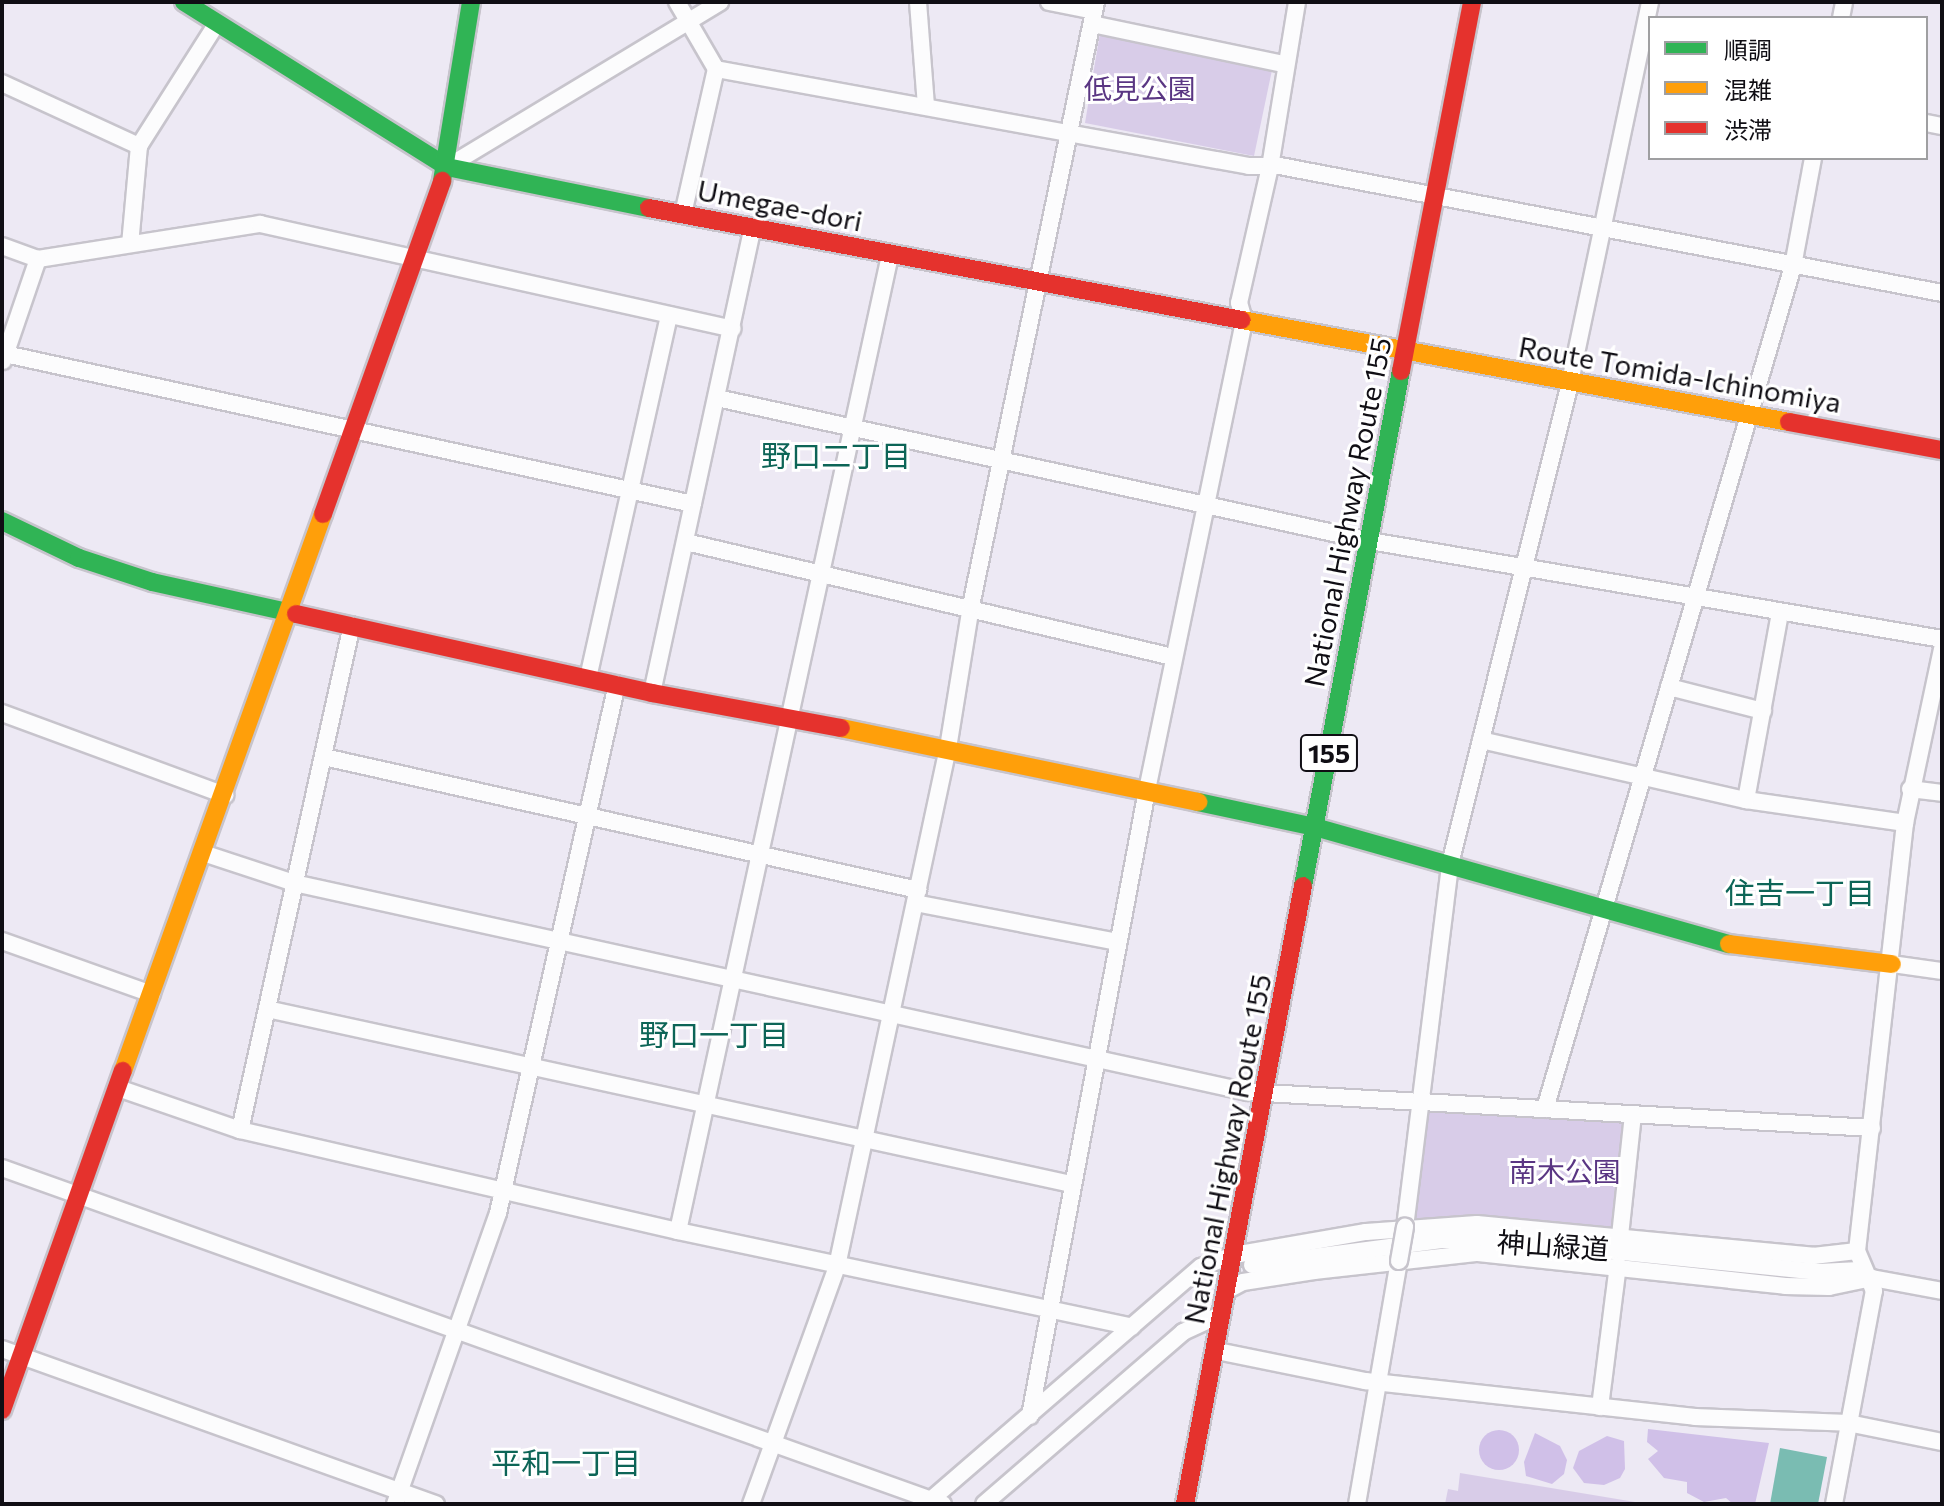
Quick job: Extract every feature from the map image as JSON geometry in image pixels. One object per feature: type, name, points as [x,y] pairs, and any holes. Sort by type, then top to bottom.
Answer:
[{"type":"main road","name":"Umegae-dori","points":[[184,2],[447,167],[752,229],[1408,352]]},
{"type":"main road","name":"National Highway Route 155","points":[[1185,1504],[1408,352],[1472,2]]},
{"type":"main road","points":[[2,1410],[225,795],[447,167],[466,5]]},
{"type":"main road","name":"Route Tomida-Ichinomiya","points":[[1408,352],[1942,450]]},
{"type":"main road","points":[[2,521],[79,558],[152,582],[652,693],[948,748],[1315,827],[1604,908],[1708,941],[1892,964]]},
{"type":"street","points":[[677,2],[716,69],[683,214]]},
{"type":"street","points":[[447,167],[720,2]]},
{"type":"street","points":[[918,2],[926,106]]},
{"type":"street","points":[[1049,2],[1284,64]]},
{"type":"street","points":[[1030,1416],[1147,790],[1244,320],[1239,303],[1270,167],[1284,64],[1297,2]]},
{"type":"street","points":[[751,1504],[837,1266],[948,748],[971,606],[1041,283],[1094,12]]},
{"type":"street","points":[[130,244],[139,146],[217,23]]},
{"type":"street","points":[[1357,1504],[1405,1227],[1450,864],[1644,72],[1648,25]]},
{"type":"street","points":[[716,69],[1270,167],[1942,293]]},
{"type":"street","points":[[2,83],[139,146]]},
{"type":"street","points":[[1545,1109],[1640,777],[1697,599],[1793,266],[1813,160]]},
{"type":"street","points":[[2,246],[38,259],[260,224],[732,329]]},
{"type":"street","points":[[652,693],[752,229]]},
{"type":"street","points":[[678,1231],[890,255]]},
{"type":"street","points":[[38,259],[4,358],[693,504]]},
{"type":"street","points":[[588,678],[669,315]]},
{"type":"street","points":[[717,398],[1370,541],[1942,639]]},
{"type":"street","points":[[686,542],[971,606],[1173,657]]},
{"type":"street","points":[[1746,800],[1780,612]]},
{"type":"street","points":[[240,1130],[352,625]]},
{"type":"street","points":[[1834,1504],[1872,1278],[1857,1251],[1892,964],[1905,823],[1942,649]]},
{"type":"street","points":[[398,1498],[503,1191],[617,684]]},
{"type":"street","points":[[1669,687],[1763,711]]},
{"type":"street","points":[[2,713],[225,795]]},
{"type":"street","points":[[1481,740],[1746,800],[1905,823]]},
{"type":"street","points":[[324,757],[760,855],[916,897],[1118,942]]},
{"type":"street","points":[[1910,789],[1942,793]]},
{"type":"street","points":[[203,853],[294,883],[1266,1095],[1872,1128]]},
{"type":"street","points":[[2,941],[152,994]]},
{"type":"street","points":[[1892,964],[1942,971]]},
{"type":"street","points":[[267,1009],[1071,1184]]},
{"type":"street","points":[[118,1088],[240,1130],[678,1231],[1132,1327]]},
{"type":"street","points":[[1620,1236],[1633,1115]]},
{"type":"street","points":[[2,1168],[933,1502],[1201,1267],[1234,1255],[1405,1227],[1477,1224],[1813,1256],[1857,1251]]},
{"type":"street","name":"神山緑道","points":[[1252,1265],[1481,1239],[1819,1272],[1855,1270]]},
{"type":"street","points":[[1228,1290],[1243,1282],[1478,1253],[1618,1265],[1785,1286],[1829,1287],[1872,1278],[1942,1291]]},
{"type":"street","points":[[1600,1407],[1618,1265]]},
{"type":"street","points":[[984,1504],[1183,1332],[1224,1314]]},
{"type":"street","points":[[2,1349],[398,1498],[436,1504]]},
{"type":"street","points":[[1217,1351],[1378,1382],[1600,1407],[1848,1423],[1942,1442]]},
{"type":"green space","name":"低見公園","points":[[1100,33],[1272,70],[1254,156],[1085,123]]},
{"type":"green space","name":"南木公園","points":[[1426,1107],[1629,1119],[1618,1232],[1410,1223]]},
{"type":"green space","points":[[1460,1473],[1647,1504],[1445,1504],[1448,1489],[1458,1491]]},
{"type":"shaded area","points":[[1648,1429],[1769,1443],[1755,1504],[1733,1504],[1726,1498],[1704,1502],[1687,1493],[1687,1482],[1664,1478],[1648,1459],[1658,1451],[1647,1442]]},
{"type":"shaded area","points":[[1499,1430],[1513,1436],[1519,1450],[1513,1464],[1499,1470],[1485,1464],[1479,1450],[1485,1436]]},
{"type":"shaded area","points":[[1535,1433],[1560,1446],[1567,1460],[1564,1474],[1552,1484],[1526,1476],[1524,1462]]},
{"type":"shaded area","points":[[1607,1436],[1624,1441],[1625,1469],[1620,1478],[1604,1485],[1584,1483],[1573,1468],[1579,1451]]},
{"type":"shaded area","points":[[1780,1448],[1827,1457],[1818,1504],[1770,1504]]},
{"type":"traffic: fast","points":[[184,2],[447,167],[649,208]]},
{"type":"traffic: fast","points":[[442,181],[471,2]]},
{"type":"traffic: fast","points":[[1303,886],[1401,371]]},
{"type":"traffic: fast","points":[[2,521],[79,558],[152,582],[296,614]]},
{"type":"traffic: fast","points":[[1198,802],[1315,827],[1729,944]]},
{"type":"traffic: slow","points":[[1242,320],[1789,422]]},
{"type":"traffic: slow","points":[[123,1071],[323,514]]},
{"type":"traffic: slow","points":[[841,728],[1198,802]]},
{"type":"traffic: slow","points":[[1729,944],[1892,964]]},
{"type":"traffic: jam","points":[[1401,371],[1472,2]]},
{"type":"traffic: jam","points":[[323,514],[442,181]]},
{"type":"traffic: jam","points":[[649,208],[1242,320]]},
{"type":"traffic: jam","points":[[1789,422],[1942,450]]},
{"type":"traffic: jam","points":[[296,614],[652,693],[841,728]]},
{"type":"traffic: jam","points":[[1185,1504],[1303,886]]},
{"type":"traffic: jam","points":[[2,1410],[123,1071]]},
{"type":"district","name":"野口二丁目","points":[[836,455]]},
{"type":"district","name":"住吉一丁目","points":[[1800,892]]},
{"type":"district","name":"野口一丁目","points":[[714,1034]]},
{"type":"district","name":"平和一丁目","points":[[566,1462]]}]
